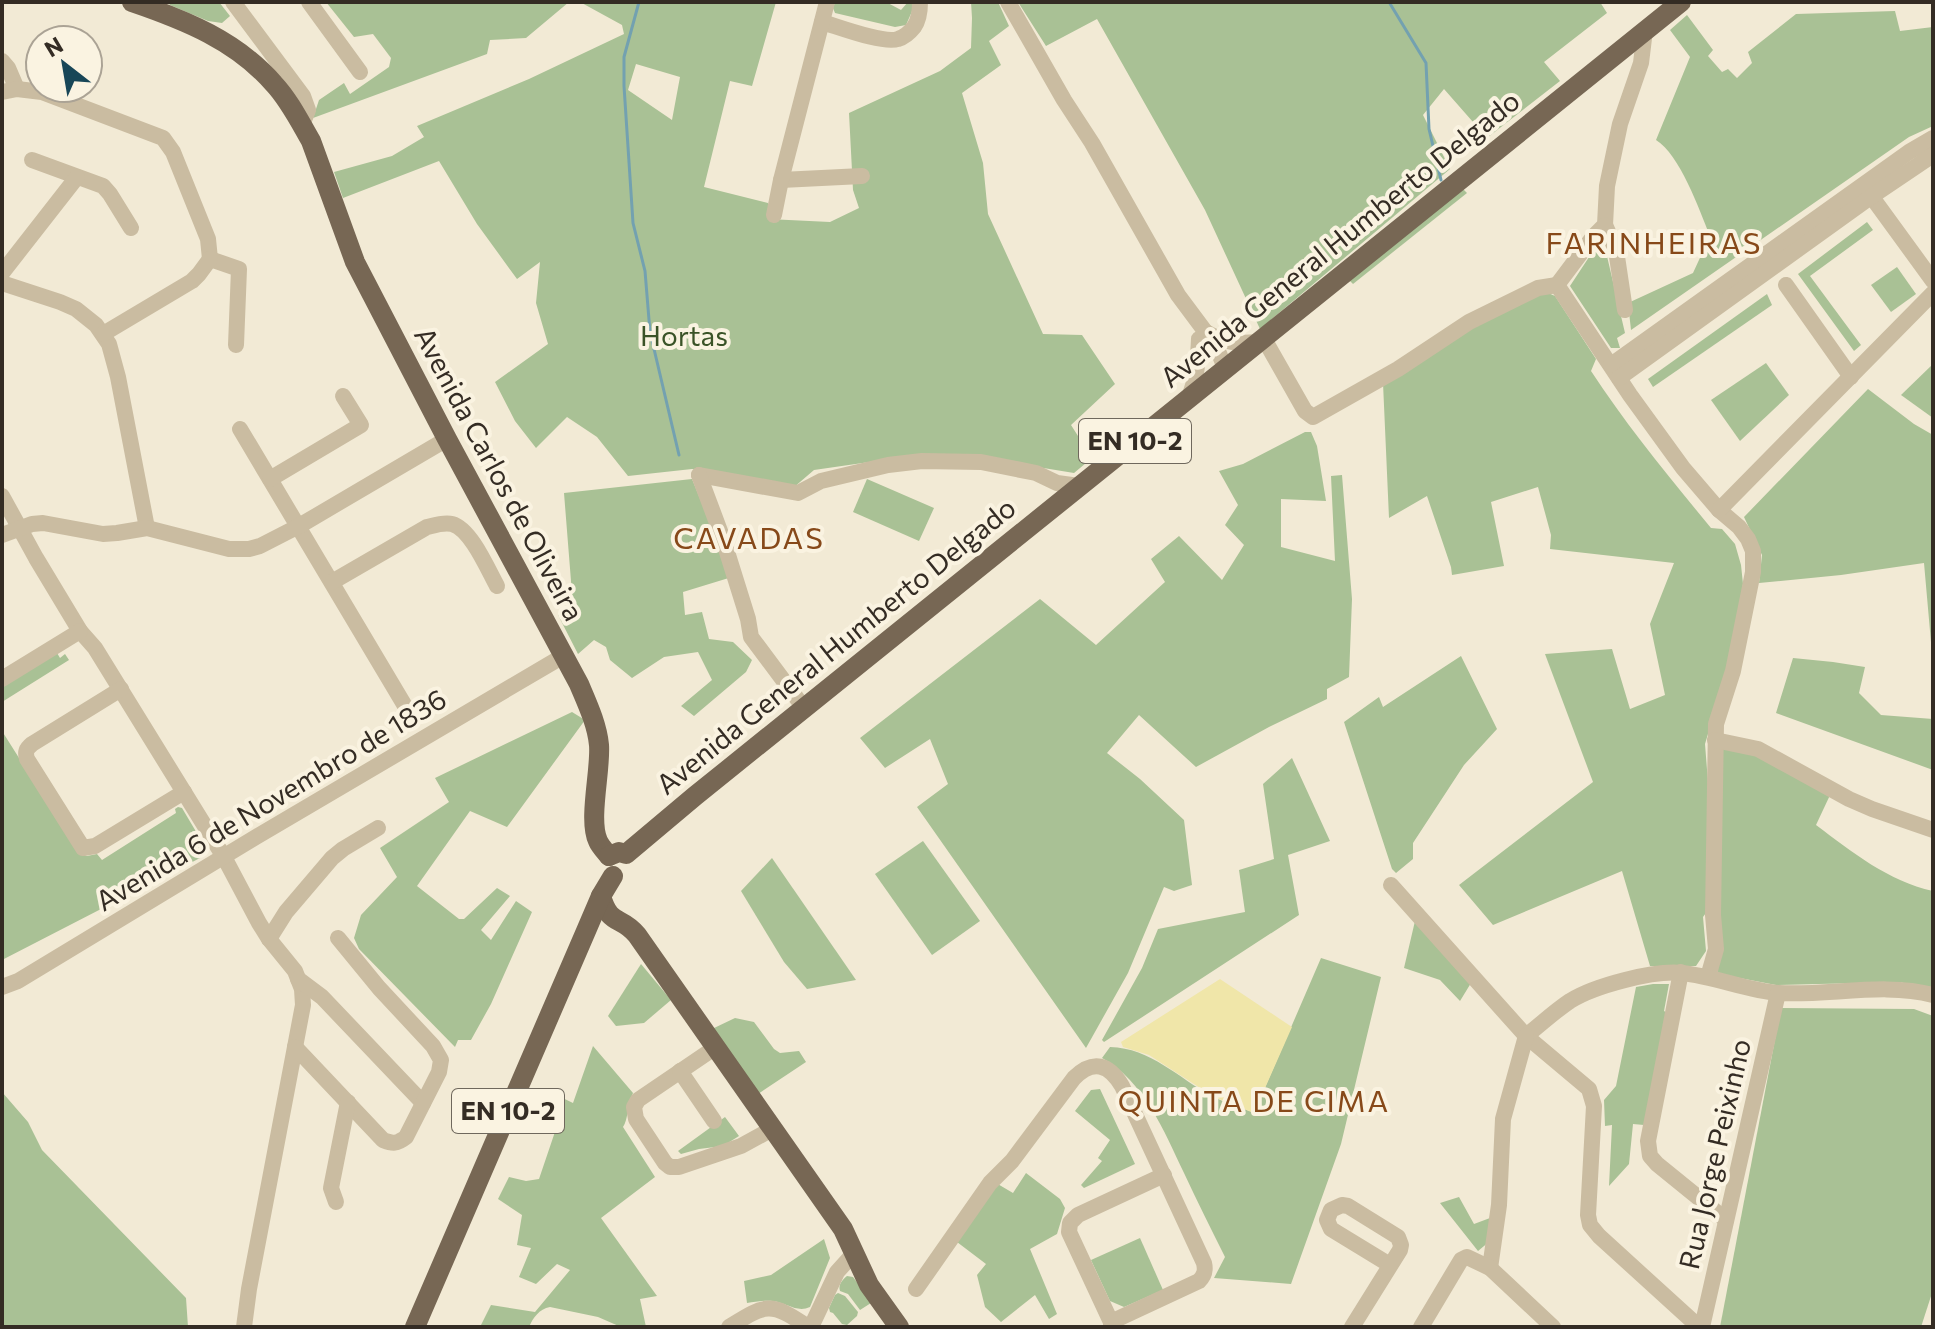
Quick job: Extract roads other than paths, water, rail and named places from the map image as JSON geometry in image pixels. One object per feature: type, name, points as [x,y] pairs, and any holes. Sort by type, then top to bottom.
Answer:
[{"type":"main road","name":"Avenida General Humberto Delgado","points":[[616,862],[1655,16],[1681,2]]},
{"type":"main road","name":"Avenida Carlos de Oliveira","points":[[140,3],[190,23],[240,53],[276,85],[311,141],[355,262],[579,684],[598,743],[595,832],[597,840],[616,862]]},
{"type":"main road","name":"EN 10-2","points":[[415,1327],[616,862]]},
{"type":"main road","points":[[601,896],[609,916],[633,930],[774,1128],[843,1229],[869,1285],[899,1327]]},
{"type":"main road","points":[[855,1252],[912,1327]]},
{"type":"street","name":"Avenida Carlos de Oliveira","points":[[233,2],[303,96],[308,110],[302,125]]},
{"type":"street","points":[[309,2],[360,72]]},
{"type":"street","points":[[774,215],[827,2]]},
{"type":"street","points":[[822,22],[884,40],[897,40],[908,34],[917,23],[920,2]]},
{"type":"street","points":[[1008,2],[1202,335],[1216,346],[1225,368]]},
{"type":"street","points":[[1625,310],[1616,250],[1605,225],[1607,186],[1620,124],[1655,16]]},
{"type":"street","points":[[2,61],[8,68],[9,91],[42,92],[163,138],[173,152],[208,239],[210,259],[192,281],[103,334]]},
{"type":"street","points":[[1615,371],[1867,190],[1909,152],[1933,138]]},
{"type":"street","points":[[1867,190],[1933,155]]},
{"type":"street","points":[[32,160],[103,186],[131,228]]},
{"type":"street","points":[[781,180],[862,176]]},
{"type":"street","points":[[2,273],[77,177]]},
{"type":"street","points":[[1867,190],[1933,281]]},
{"type":"street","points":[[1202,335],[1241,344],[1260,339],[1305,411],[1313,417],[1398,369],[1469,322],[1538,288],[1557,285],[1605,225]]},
{"type":"street","points":[[210,259],[239,269],[236,345]]},
{"type":"street","points":[[2,283],[76,309],[103,334],[114,356],[147,528]]},
{"type":"street","points":[[1557,285],[1683,468],[1748,539],[1754,559],[1733,671],[1716,724],[1713,915],[1716,949],[1708,977]]},
{"type":"street","points":[[1786,285],[1851,377]]},
{"type":"street","points":[[1719,510],[1933,293]]},
{"type":"street","points":[[1189,397],[1195,382],[1202,335]]},
{"type":"street","points":[[270,479],[361,425],[343,396]]},
{"type":"street","points":[[240,429],[408,711]]},
{"type":"street","points":[[2,535],[43,523],[103,534],[147,528],[229,549],[260,546],[447,439]]},
{"type":"street","points":[[804,708],[751,637],[723,539],[699,475],[798,493],[821,481],[888,465],[922,461],[981,462],[1079,486]]},
{"type":"street","points":[[2,496],[80,631],[95,648],[121,689],[224,857],[269,939],[295,971],[302,989],[303,1005],[244,1327]]},
{"type":"street","points":[[332,582],[427,527],[452,524],[468,536],[497,586]]},
{"type":"street","points":[[2,679],[80,631]]},
{"type":"street","name":"Avenida 6 de Novembro de 1836","points":[[2,987],[18,981],[565,655]]},
{"type":"street","points":[[121,689],[27,748],[25,753],[34,772],[83,848],[95,846],[184,792]]},
{"type":"street","points":[[1715,740],[1758,749],[1859,804],[1933,830]]},
{"type":"street","points":[[269,939],[286,912],[332,858],[378,828]]},
{"type":"street","points":[[1391,885],[1526,1036],[1589,1089],[1594,1106],[1590,1225],[1701,1327]]},
{"type":"street","points":[[295,1047],[383,1140],[392,1144],[406,1137],[441,1066],[439,1054],[338,938]]},
{"type":"street","points":[[1681,972],[1648,1141],[1650,1156],[1726,1220]]},
{"type":"street","points":[[1490,1268],[1499,1205],[1503,1119],[1526,1036],[1569,1002],[1587,992],[1643,976],[1681,972],[1778,993],[1851,990],[1920,991],[1933,995]]},
{"type":"street","points":[[298,979],[322,997],[423,1103]]},
{"type":"street","name":"Rua Jorge Peixinho","points":[[1701,1327],[1778,993]]},
{"type":"street","points":[[716,1047],[638,1100],[634,1107],[636,1119],[665,1163],[670,1167],[679,1167],[741,1146],[774,1128]]},
{"type":"street","points":[[916,1289],[990,1183],[1012,1161],[1080,1072],[1097,1066],[1109,1069],[1118,1080],[1164,1175],[1204,1263],[1204,1274],[1199,1281],[1111,1325],[1069,1232],[1070,1223],[1078,1215],[1164,1175]]},
{"type":"street","points":[[680,1071],[714,1121]]},
{"type":"street","points":[[336,1202],[331,1188],[348,1102]]},
{"type":"street","points":[[729,1327],[765,1307],[777,1309],[810,1327],[837,1272],[855,1252]]},
{"type":"street","points":[[1421,1327],[1461,1260],[1467,1257],[1490,1268],[1553,1327]]},
{"type":"street","points":[[1352,1327],[1390,1265]]},
{"type":"waterway","points":[[639,2],[624,57],[633,223],[645,271],[650,332],[679,455]]},
{"type":"waterway","points":[[1389,2],[1426,63],[1429,129],[1441,180]]},
{"type":"district","name":"FARINHEIRAS","points":[[1654,244]]},
{"type":"district","name":"CAVADAS","points":[[749,539]]},
{"type":"district","name":"QUINTA DE CIMA","points":[[1254,1102]]},
{"type":"park label","name":"Hortas","points":[[684,336]]}]
